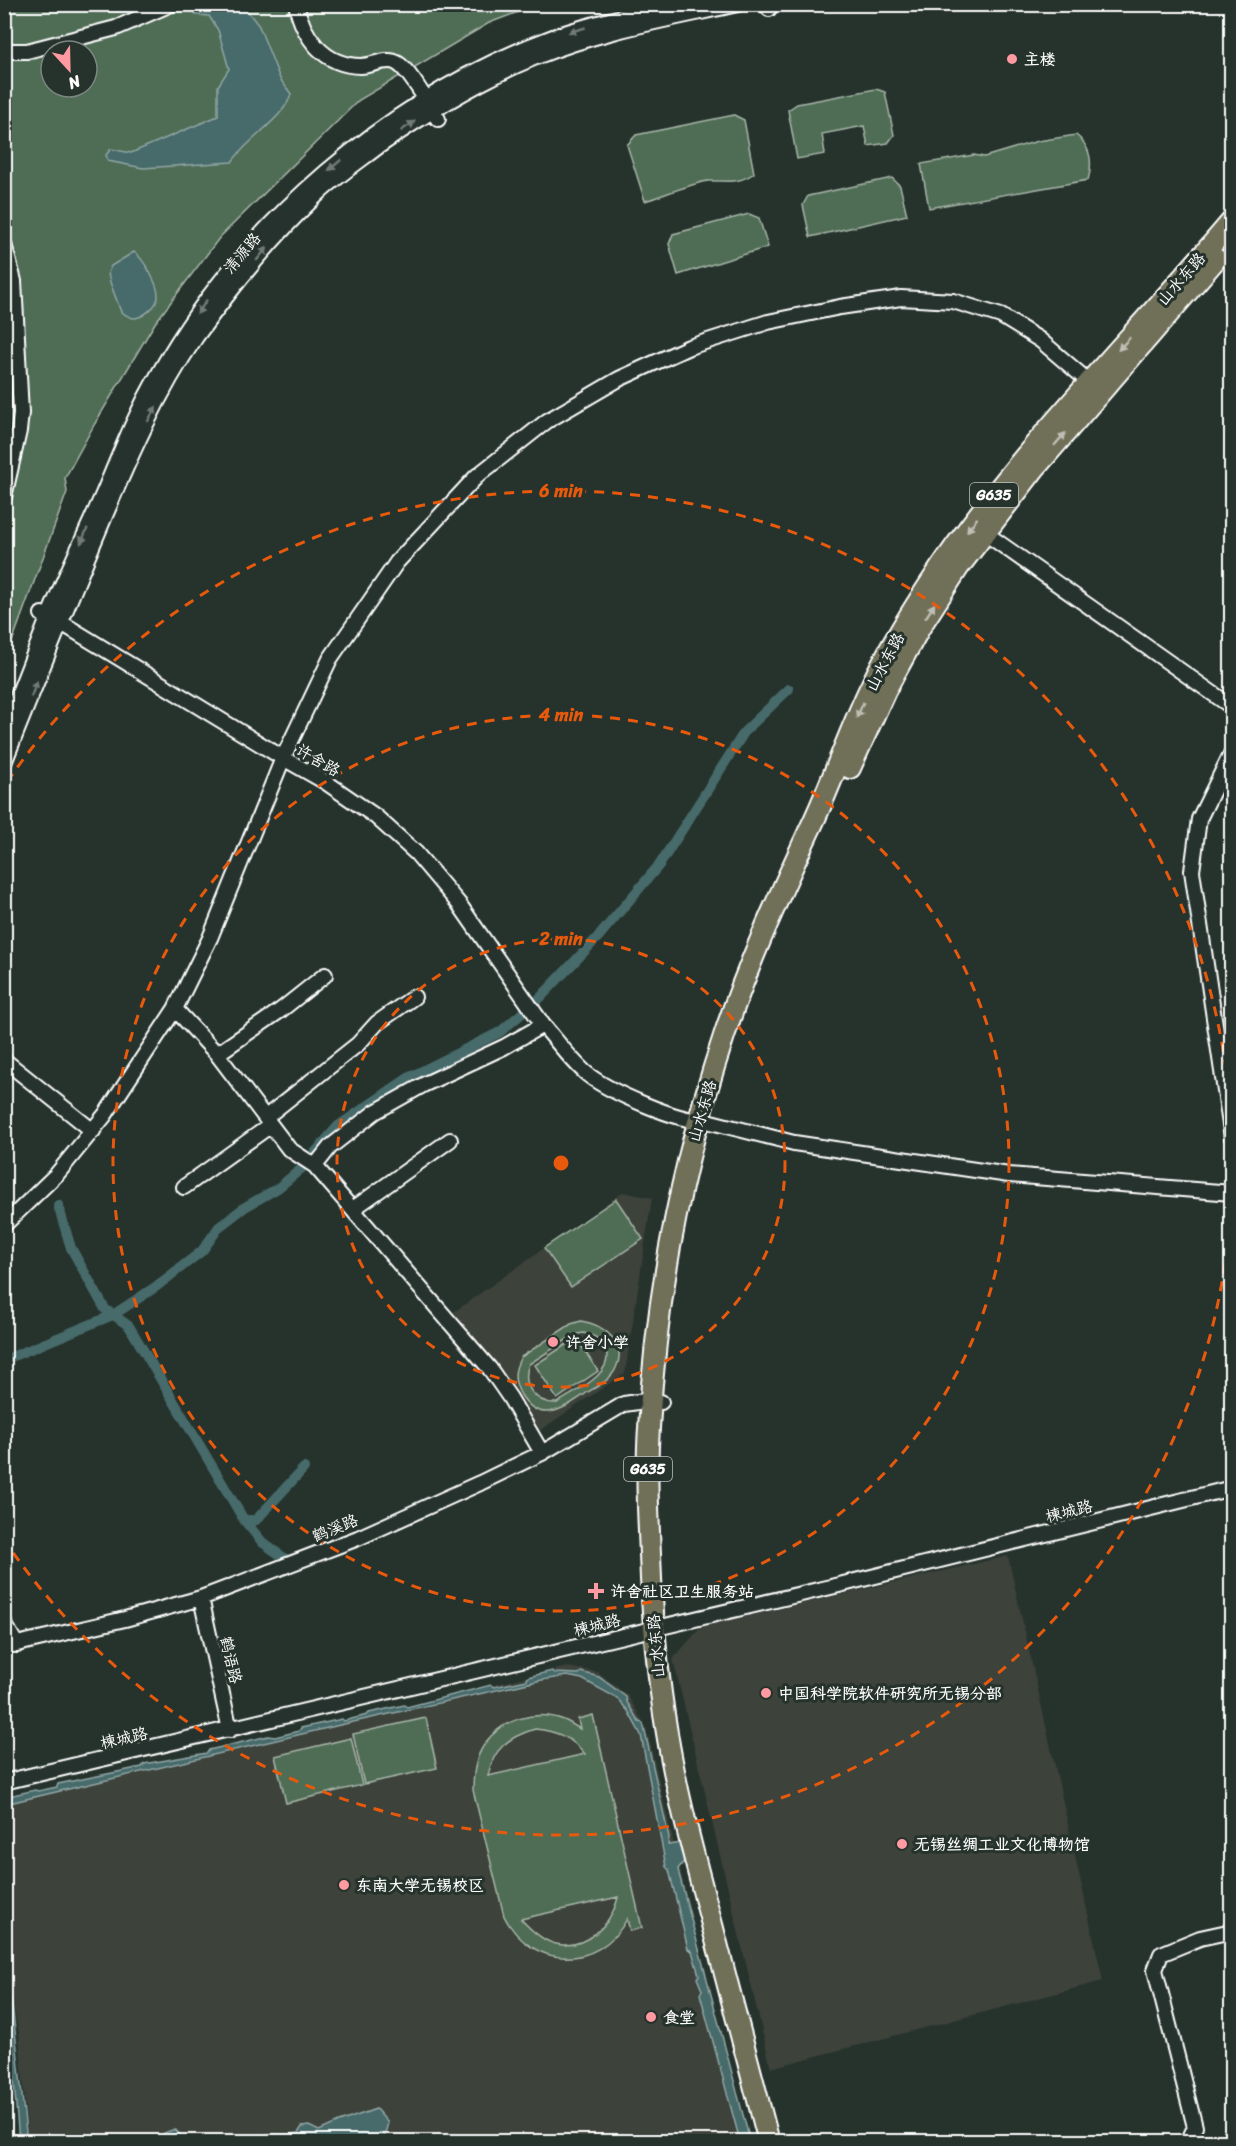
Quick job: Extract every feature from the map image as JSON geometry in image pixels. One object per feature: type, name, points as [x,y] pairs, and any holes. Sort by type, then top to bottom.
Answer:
[{"type":"highway","name":"山水东路","points":[[702,1121],[751,989],[885,691],[920,627],[958,568],[1140,327],[1232,221]]},
{"type":"highway","name":"山水东路","points":[[769,2142],[678,1788],[661,1694],[658,1627],[656,1401],[675,1264],[702,1121],[724,1036],[746,975],[872,683],[904,626],[947,558],[992,498],[1232,241]]},
{"type":"highway","name":"山水东路","points":[[658,1627],[669,1699],[691,1802],[781,2142]]},
{"type":"street","points":[[4,51],[27,51],[116,28],[171,4]]},
{"type":"street","points":[[296,4],[300,22],[309,40],[326,54],[341,62],[360,66],[391,61],[397,63],[405,70],[432,110]]},
{"type":"street","name":"清源路","points":[[432,110],[507,56],[554,37],[674,4]]},
{"type":"street","name":"清源路","points":[[4,731],[50,617],[138,415],[158,375],[208,298],[268,227],[316,181],[354,149],[536,57],[652,22],[738,4]]},
{"type":"street","points":[[4,244],[14,281],[21,413],[4,497]]},
{"type":"street","points":[[4,1225],[57,1174],[93,1131],[175,1009],[210,938],[283,758],[330,659],[397,562],[477,476],[547,421],[629,374],[689,347],[768,322],[840,307],[901,298],[953,301],[1001,316],[1040,340],[1095,387]]},
{"type":"street","points":[[985,533],[1232,707]]},
{"type":"street","name":"清源路","points":[[4,763],[50,617]]},
{"type":"street","name":"许舍路","points":[[50,617],[327,783],[375,816],[416,853],[459,904],[542,1022],[588,1074],[618,1092],[654,1108],[794,1143],[998,1173],[1232,1193]]},
{"type":"street","points":[[1232,753],[1199,819],[1192,871],[1232,1138]]},
{"type":"street","points":[[217,1054],[281,1010],[326,975]]},
{"type":"street","points":[[184,1187],[268,1121],[358,1044],[377,1023],[414,997]]},
{"type":"street","points":[[175,1009],[217,1054],[290,1150],[315,1166],[490,1369],[542,1453]]},
{"type":"street","points":[[315,1166],[330,1147],[375,1112],[425,1084],[504,1047],[542,1022]]},
{"type":"street","points":[[4,1060],[93,1131]]},
{"type":"street","points":[[353,1209],[450,1140]]},
{"type":"street","name":"鹤溪路","points":[[11,1646],[201,1598],[358,1538],[542,1453],[624,1404],[656,1401]]},
{"type":"street","name":"楝城路","points":[[4,1782],[846,1583],[1232,1488]]},
{"type":"street","name":"鹤语路","points":[[201,1598],[230,1730]]},
{"type":"street","points":[[4,1623],[11,1646]]},
{"type":"street","points":[[1188,2142],[1195,2127],[1155,1970],[1161,1954],[1200,1938],[1232,1930]]},
{"type":"shaded area","name":"许舍小学","points":[[623,1192],[652,1198],[625,1373],[539,1431],[454,1312]]},
{"type":"shaded area","points":[[1008,1556],[1103,1981],[771,2068],[673,1659],[701,1627]]},
{"type":"shaded area","name":"东南大学无锡校区","points":[[567,1667],[598,1672],[628,1696],[646,1727],[745,2141],[28,2141],[19,2033],[5,1966],[4,1804]]},
{"type":"green space","points":[[4,5],[537,5],[489,23],[359,100],[220,237],[155,323],[65,478],[67,492],[5,661]]},
{"type":"green space","points":[[876,89],[885,92],[894,135],[888,143],[868,146],[864,126],[822,134],[825,154],[797,159],[788,110],[797,104]]},
{"type":"green space","points":[[734,115],[744,120],[754,173],[737,181],[702,182],[645,201],[627,145],[636,135]]},
{"type":"green space","points":[[1076,135],[1085,145],[1090,156],[1088,180],[929,208],[921,164],[974,155],[984,157],[1038,141]]},
{"type":"green space","points":[[892,178],[900,186],[907,215],[810,237],[803,205],[808,196]]},
{"type":"green space","points":[[749,214],[759,218],[768,247],[678,275],[669,244],[673,234]]},
{"type":"green space","points":[[616,1199],[643,1239],[571,1287],[544,1248]]},
{"type":"green space","points":[[581,1321],[589,1323],[611,1336],[619,1351],[616,1368],[604,1382],[562,1408],[545,1412],[537,1410],[529,1405],[516,1385],[515,1371],[518,1362],[521,1357],[571,1324]],"holes":[[[583,1333],[598,1339],[605,1348],[607,1357],[600,1373],[592,1381],[557,1403],[536,1397],[527,1379],[529,1364],[574,1335]]]},
{"type":"green space","points":[[576,1338],[598,1371],[557,1399],[535,1365]]},
{"type":"green space","points":[[593,1715],[642,1928],[630,1931],[627,1919],[614,1936],[599,1948],[582,1955],[565,1957],[547,1954],[531,1946],[516,1934],[504,1916],[473,1784],[478,1755],[491,1736],[509,1723],[531,1716],[542,1716],[564,1720],[580,1729],[578,1719]],"holes":[[[535,1729],[563,1736],[585,1754],[488,1776],[490,1766],[498,1751],[510,1740]],[[618,1897],[604,1925],[596,1933],[578,1943],[556,1944],[546,1940],[521,1919]]]},
{"type":"green space","points":[[426,1718],[437,1768],[364,1784],[353,1734]]},
{"type":"green space","points":[[351,1738],[362,1785],[286,1803],[275,1756]]},
{"type":"water","points":[[185,5],[243,5],[259,26],[280,79],[291,94],[287,103],[274,120],[232,162],[143,168],[108,161],[106,155],[111,149],[131,153],[218,116],[218,86],[229,69],[218,30],[209,16],[197,15]]},
{"type":"water","points":[[134,252],[150,272],[158,297],[149,311],[134,318],[121,312],[108,273],[111,266]]},
{"type":"water","points":[[552,1671],[579,1674],[581,1672],[599,1677],[626,1697],[639,1722],[643,1723],[669,1837],[668,1845],[680,1843],[685,1860],[678,1869],[679,1874],[750,2141],[740,2141],[700,1994],[702,1990],[697,1978],[699,1975],[692,1951],[688,1949],[669,1870],[666,1867],[641,1735],[628,1711],[617,1698],[582,1679],[567,1676],[542,1680],[5,1804],[4,1797],[142,1767],[144,1764],[207,1753],[209,1750],[268,1736],[275,1737],[299,1731],[301,1728],[342,1719],[344,1721],[404,1705],[407,1707],[491,1685],[494,1687],[527,1680],[528,1677]]},
{"type":"water","points":[[5,1962],[13,2012],[27,2141],[19,2141],[9,2021],[5,1999]]},
{"type":"water","points":[[376,2109],[388,2123],[383,2141],[250,2141],[267,2134],[298,2133],[302,2127],[309,2126],[319,2131]]},
{"type":"water","points":[[175,2129],[185,2141],[160,2141],[164,2133]]},
{"type":"waterway","points":[[4,1360],[113,1315],[157,1286],[202,1251],[219,1227],[245,1207],[278,1188],[301,1169],[338,1126],[408,1078],[500,1032],[540,998],[599,936],[660,864],[745,731],[789,689]]},
{"type":"waterway","points":[[58,1205],[71,1248],[105,1309],[129,1326],[244,1520],[256,1520],[304,1468]]},
{"type":"waterway","points":[[244,1520],[263,1543],[286,1559]]},
{"type":"place","name":"主楼","points":[[1012,59]]},
{"type":"place","name":"许舍小学","points":[[553,1342]]},
{"type":"place","name":"许舍社区卫生服务站","points":[[596,1591]]},
{"type":"place","name":"中国科学院软件研究所无锡分部","points":[[766,1693]]},
{"type":"place","name":"无锡丝绸工业文化博物馆","points":[[902,1844]]},
{"type":"place","name":"东南大学无锡校区","points":[[344,1885]]},
{"type":"place","name":"食堂","points":[[651,2017]]}]
